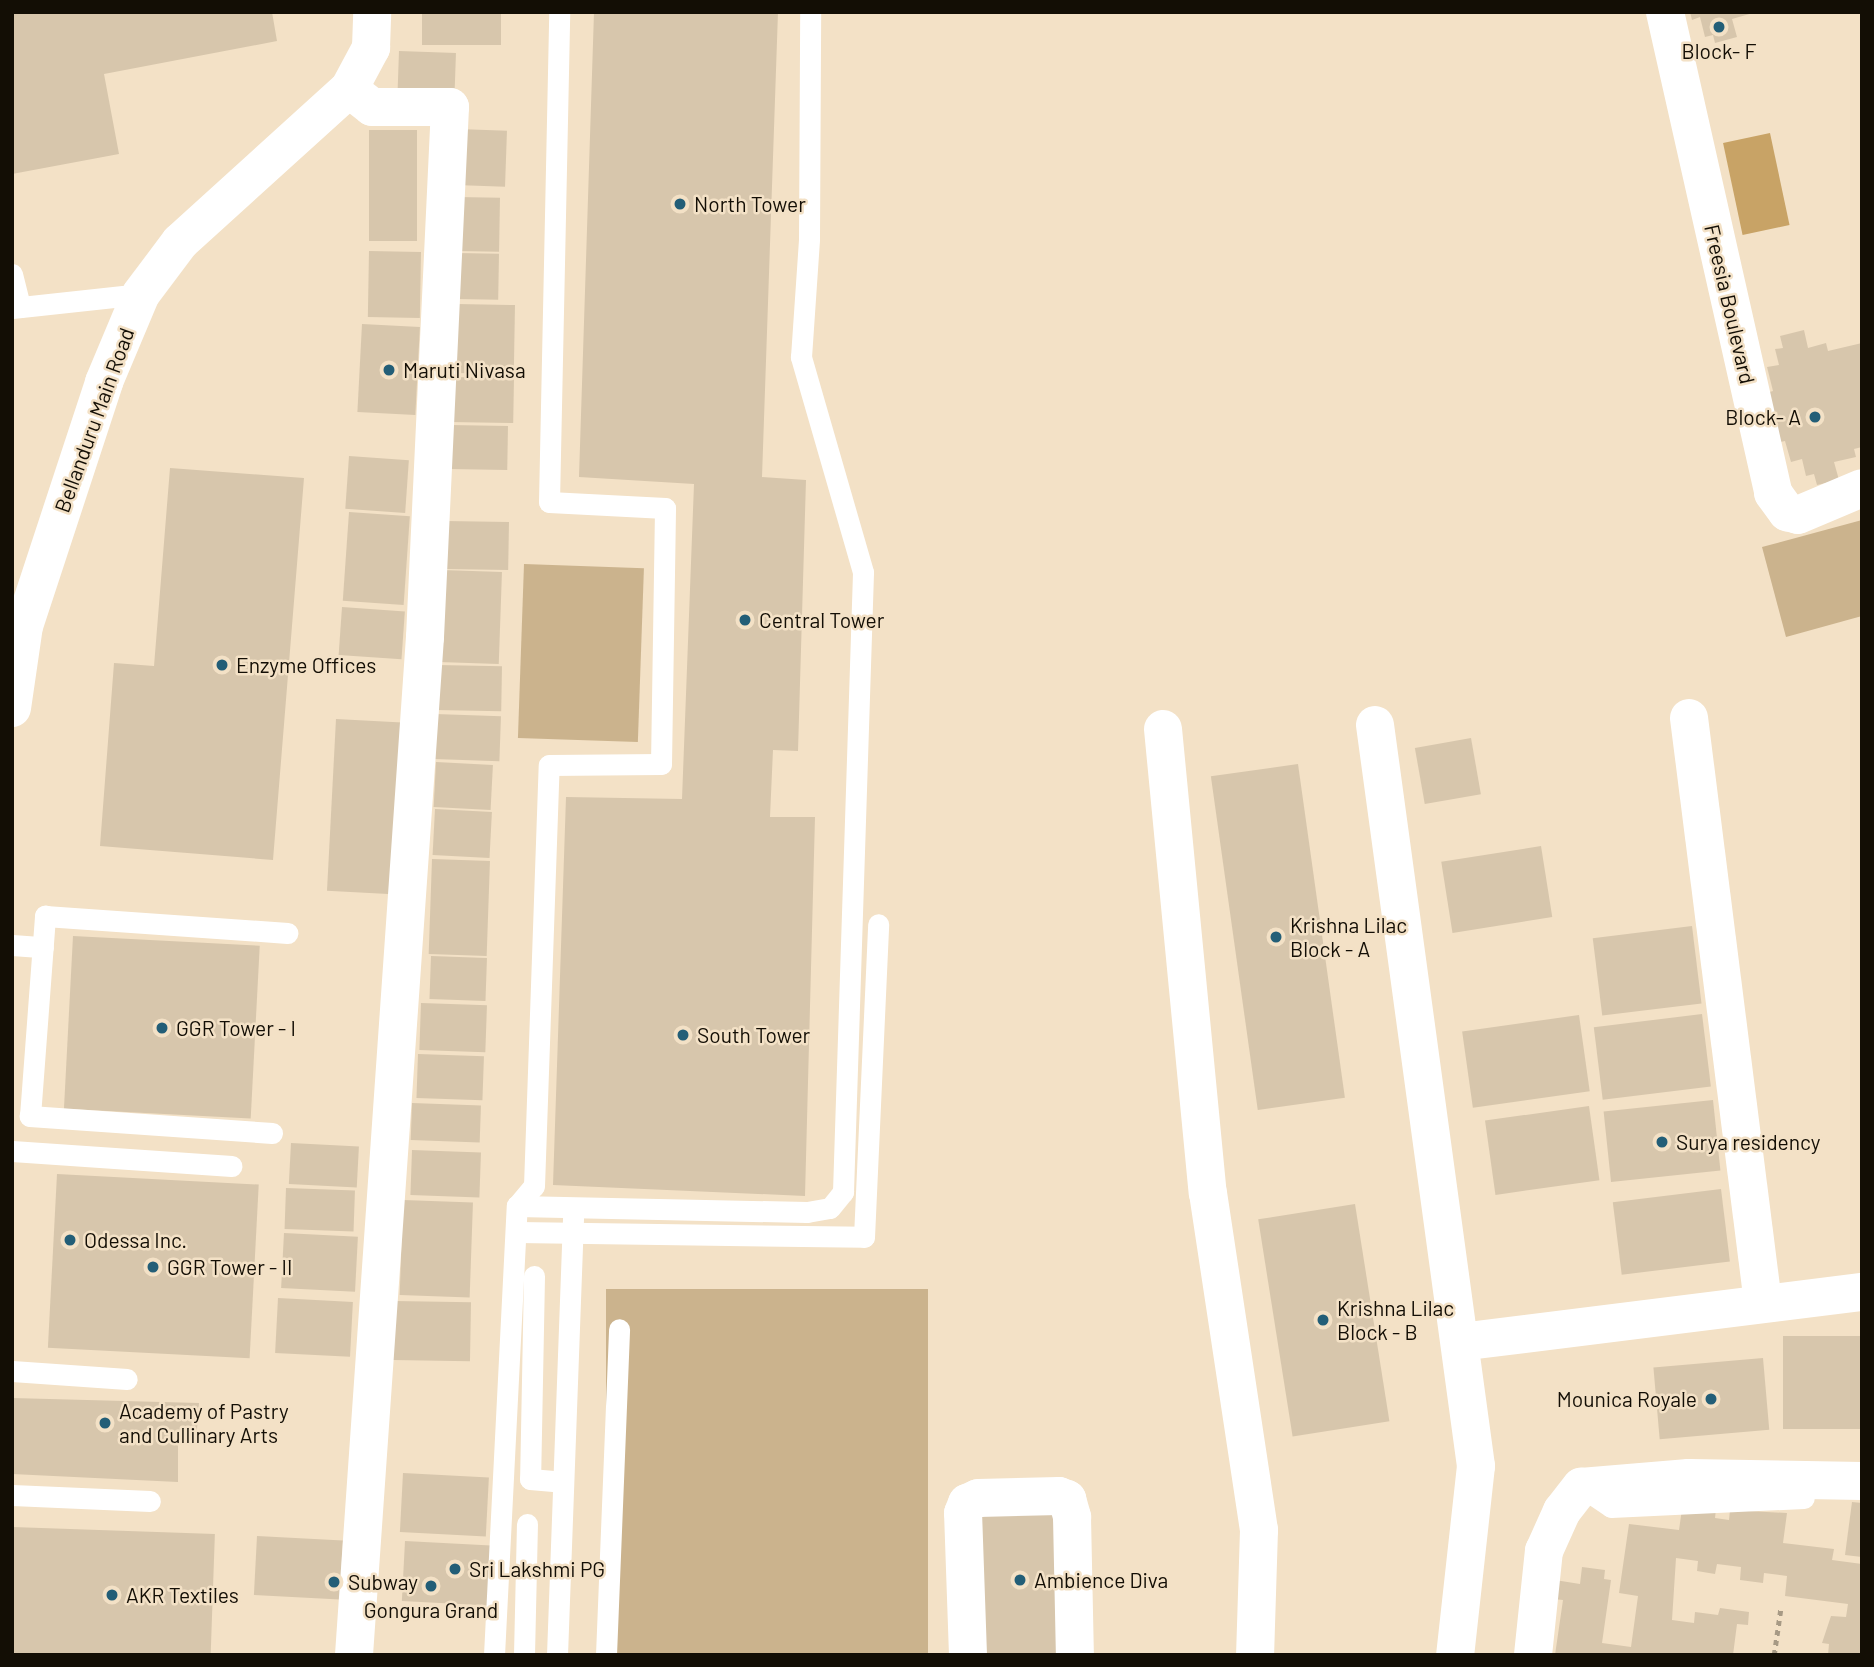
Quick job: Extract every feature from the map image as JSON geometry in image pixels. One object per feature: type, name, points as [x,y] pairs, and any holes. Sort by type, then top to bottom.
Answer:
[{"type":"street","name":"Bellanduru Main Road","points":[[12,708],[24,626],[103,382],[141,294],[180,242],[349,89],[371,48],[372,12]]},
{"type":"street","name":"Freesia Boulevard","points":[[1665,12],[1773,493],[1787,512],[1798,515],[1862,488]]},
{"type":"street","points":[[349,89],[372,107],[450,107],[425,638],[354,1655]]},
{"type":"street","points":[[1689,718],[1763,1303]]},
{"type":"street","points":[[1376,725],[1476,1466],[1455,1655]]},
{"type":"street","points":[[1163,729],[1208,1193],[1259,1530],[1255,1655]]},
{"type":"street","points":[[1460,1342],[1862,1292]]},
{"type":"street","points":[[1533,1655],[1544,1551],[1562,1511],[1581,1487],[1689,1478],[1862,1481]]},
{"type":"street","points":[[968,1655],[963,1513],[967,1503],[978,1498],[1059,1496],[1071,1507],[1075,1655]]},
{"type":"lane","points":[[494,1655],[517,1206],[534,1185],[549,765],[661,764],[665,508],[549,502],[559,12]]},
{"type":"lane","points":[[517,1206],[573,1205],[807,1212],[830,1208],[843,1192],[863,572],[801,357],[809,239],[810,12]]},
{"type":"lane","points":[[12,274],[16,307],[141,294]]},
{"type":"lane","points":[[272,1133],[30,1116],[45,916],[287,933]]},
{"type":"lane","points":[[517,1232],[572,1230],[864,1237],[878,924]]},
{"type":"lane","points":[[12,945],[43,947]]},
{"type":"lane","points":[[12,1151],[231,1166]]},
{"type":"lane","points":[[557,1655],[573,1205]]},
{"type":"lane","points":[[534,1276],[530,1479],[562,1482]]},
{"type":"lane","points":[[606,1655],[619,1329]]},
{"type":"lane","points":[[12,1371],[127,1380]]},
{"type":"lane","points":[[1581,1487],[1611,1507],[1804,1498]]},
{"type":"lane","points":[[12,1495],[150,1501]]},
{"type":"lane","points":[[524,1655],[527,1524]]},
{"type":"path","points":[[1774,1655],[1781,1606]]},
{"type":"shaded area","points":[[1770,133],[1790,225],[1743,235],[1723,143]]},
{"type":"shaded area","points":[[1862,520],[1862,616],[1786,637],[1762,547]]},
{"type":"shaded area","points":[[524,564],[644,568],[638,742],[518,738]]},
{"type":"shaded area","points":[[606,1289],[928,1289],[928,1655],[606,1655]]},
{"type":"building","points":[[12,12],[272,12],[277,41],[104,74],[119,154],[12,174]]},
{"type":"building","points":[[422,12],[501,12],[501,45],[422,45]]},
{"type":"building","points":[[594,12],[778,12],[762,477],[806,480],[798,751],[773,750],[770,817],[815,817],[805,1196],[553,1185],[566,797],[682,799],[694,484],[579,477]]},
{"type":"building","name":"Block- F","points":[[1690,12],[1753,13],[1732,19],[1737,37],[1715,43],[1713,35],[1705,37],[1700,17],[1692,20]]},
{"type":"building","points":[[399,51],[456,53],[455,94],[398,92]]},
{"type":"building","points":[[458,129],[507,131],[505,187],[456,185]]},
{"type":"building","points":[[369,130],[417,130],[417,241],[369,241]]},
{"type":"building","points":[[457,197],[500,198],[499,252],[456,251]]},
{"type":"building","points":[[369,251],[421,252],[420,318],[368,317]]},
{"type":"building","points":[[457,253],[499,254],[498,300],[456,299]]},
{"type":"building","points":[[457,304],[515,305],[514,374],[456,373]]},
{"type":"building","name":"Maruti Nivasa","points":[[362,324],[420,327],[415,415],[357,412]]},
{"type":"building","name":"Block- A","points":[[1804,330],[1808,348],[1826,343],[1828,351],[1862,343],[1862,447],[1854,449],[1856,457],[1834,462],[1839,480],[1817,485],[1814,474],[1806,476],[1802,459],[1791,462],[1785,441],[1775,443],[1763,394],[1773,391],[1767,367],[1779,365],[1775,349],[1783,348],[1780,336]]},
{"type":"building","points":[[450,377],[514,378],[513,423],[449,422]]},
{"type":"building","points":[[450,425],[508,426],[507,470],[449,469]]},
{"type":"building","points":[[349,456],[409,460],[405,513],[345,509]]},
{"type":"building","name":"Enzyme Offices","points":[[170,468],[304,478],[273,860],[100,846],[114,663],[154,666]]},
{"type":"building","points":[[349,512],[410,516],[404,605],[343,601]]},
{"type":"building","points":[[445,521],[509,522],[508,570],[444,569]]},
{"type":"building","points":[[442,570],[502,572],[499,664],[439,662]]},
{"type":"building","points":[[342,607],[405,611],[401,659],[339,655]]},
{"type":"building","points":[[437,665],[502,666],[501,711],[436,710]]},
{"type":"building","points":[[435,714],[501,716],[499,761],[433,759]]},
{"type":"building","points":[[336,719],[402,722],[393,894],[327,891]]},
{"type":"building","points":[[1471,738],[1481,794],[1425,804],[1415,748]]},
{"type":"building","points":[[436,762],[493,765],[491,810],[434,807]]},
{"type":"building","name":"Krishna Lilac Block - A","points":[[1298,764],[1345,1098],[1258,1110],[1211,776]]},
{"type":"building","points":[[435,809],[492,812],[490,858],[433,855]]},
{"type":"building","points":[[1541,846],[1552,917],[1453,933],[1441,862]]},
{"type":"building","points":[[432,859],[490,861],[487,956],[429,954]]},
{"type":"building","points":[[1692,926],[1702,1003],[1602,1016],[1593,938]]},
{"type":"building","name":"GGR Tower - I","points":[[73,936],[260,946],[251,1119],[64,1109]]},
{"type":"building","points":[[431,956],[487,958],[485,1001],[429,999]]},
{"type":"building","points":[[421,1003],[487,1005],[485,1052],[419,1050]]},
{"type":"building","points":[[1702,1014],[1711,1086],[1603,1100],[1594,1027]]},
{"type":"building","points":[[1579,1015],[1590,1091],[1473,1108],[1462,1031]]},
{"type":"building","points":[[418,1054],[484,1056],[482,1100],[416,1098]]},
{"type":"building","name":"Surya residency","points":[[1713,1100],[1720,1171],[1611,1182],[1604,1111]]},
{"type":"building","points":[[412,1103],[481,1105],[480,1142],[411,1140]]},
{"type":"building","points":[[1589,1106],[1599,1180],[1495,1195],[1485,1121]]},
{"type":"building","points":[[291,1143],[359,1147],[357,1188],[289,1184]]},
{"type":"building","points":[[412,1150],[481,1152],[479,1197],[410,1195]]},
{"type":"building","name":"GGR Tower - II","points":[[57,1174],[259,1185],[250,1358],[48,1348]]},
{"type":"building","points":[[286,1188],[355,1190],[354,1231],[285,1229]]},
{"type":"building","points":[[1721,1189],[1730,1261],[1622,1275],[1613,1202]]},
{"type":"building","points":[[403,1200],[473,1202],[470,1297],[400,1295]]},
{"type":"building","name":"Krishna Lilac Block - B","points":[[1355,1204],[1389,1421],[1293,1437],[1258,1219]]},
{"type":"building","points":[[284,1233],[358,1237],[355,1292],[281,1288]]},
{"type":"building","points":[[278,1298],[353,1302],[350,1357],[275,1353]]},
{"type":"building","points":[[394,1301],[471,1302],[470,1361],[393,1360]]},
{"type":"building","points":[[1783,1336],[1862,1336],[1862,1429],[1783,1429]]},
{"type":"building","name":"Mounica Royale","points":[[1763,1358],[1769,1430],[1660,1439],[1653,1368]]},
{"type":"building","name":"Academy of Pastry and Cullinary Arts","points":[[12,1398],[199,1403],[196,1443],[178,1445],[178,1482],[12,1474]]},
{"type":"building","points":[[403,1473],[489,1478],[486,1536],[400,1532]]},
{"type":"building","points":[[1852,1502],[1862,1503],[1862,1557],[1845,1555]]},
{"type":"building","name":"Ambience Diva","points":[[1059,1503],[1062,1655],[982,1655],[979,1504]]},
{"type":"building","points":[[1682,1509],[1716,1509],[1715,1518],[1729,1520],[1730,1510],[1787,1513],[1783,1543],[1834,1549],[1832,1560],[1862,1564],[1862,1655],[1828,1655],[1829,1644],[1822,1643],[1831,1616],[1846,1617],[1848,1604],[1785,1596],[1787,1576],[1764,1573],[1763,1583],[1740,1580],[1741,1567],[1717,1564],[1715,1574],[1697,1571],[1698,1561],[1676,1558],[1672,1620],[1694,1623],[1695,1612],[1718,1615],[1720,1608],[1749,1612],[1748,1625],[1737,1624],[1733,1655],[1555,1655],[1563,1600],[1553,1599],[1555,1580],[1580,1584],[1582,1567],[1605,1570],[1604,1579],[1611,1580],[1602,1643],[1631,1647],[1638,1596],[1619,1593],[1629,1524],[1679,1530]]},
{"type":"building","name":"AKR Textiles","points":[[12,1527],[215,1534],[211,1655],[12,1655]]},
{"type":"building","points":[[257,1536],[343,1541],[340,1599],[254,1595]]},
{"type":"building","points":[[405,1541],[491,1546],[488,1605],[402,1601]]},
{"type":"place","name":"Block- F","points":[[1719,27]]},
{"type":"place","name":"North Tower","points":[[680,204]]},
{"type":"place","name":"Maruti Nivasa","points":[[389,370]]},
{"type":"place","name":"Block- A","points":[[1815,417]]},
{"type":"place","name":"Central Tower","points":[[745,620]]},
{"type":"place","name":"Enzyme Offices","points":[[222,665]]},
{"type":"place","name":"Krishna Lilac Block - A","points":[[1276,937]]},
{"type":"place","name":"GGR Tower - I","points":[[162,1028]]},
{"type":"place","name":"South Tower","points":[[683,1035]]},
{"type":"place","name":"Surya residency","points":[[1662,1142]]},
{"type":"place","name":"Odessa Inc.","points":[[70,1240]]},
{"type":"place","name":"GGR Tower - II","points":[[153,1267]]},
{"type":"place","name":"Krishna Lilac Block - B","points":[[1323,1320]]},
{"type":"place","name":"Mounica Royale","points":[[1711,1399]]},
{"type":"place","name":"Academy of Pastry and Cullinary Arts","points":[[105,1423]]},
{"type":"place","name":"Sri Lakshmi PG","points":[[455,1569]]},
{"type":"place","name":"Ambience Diva","points":[[1020,1580]]},
{"type":"place","name":"Subway","points":[[334,1582]]},
{"type":"place","name":"Gongura Grand","points":[[431,1586]]},
{"type":"place","name":"AKR Textiles","points":[[112,1595]]}]
